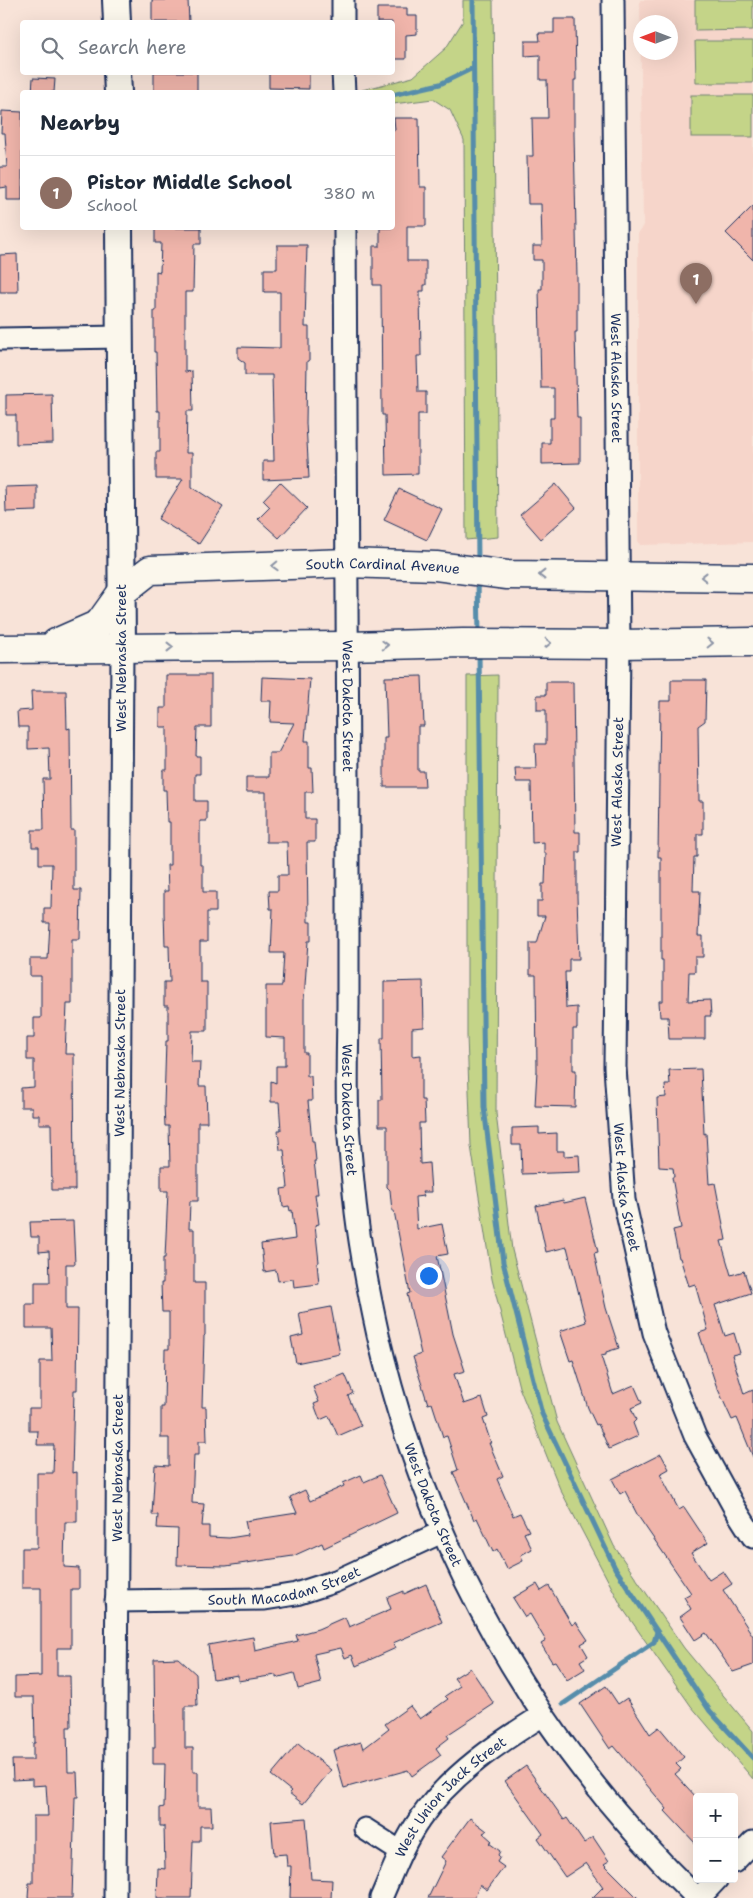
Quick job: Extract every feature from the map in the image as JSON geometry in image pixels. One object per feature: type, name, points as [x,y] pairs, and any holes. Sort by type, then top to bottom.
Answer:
[{"type":"main road","name":"South Cardinal Avenue","points":[[42,648],[99,624],[122,592],[150,570],[347,563],[436,566],[507,575],[753,578]]},
{"type":"main road","points":[[0,649],[348,646],[463,643],[619,644],[753,642]]},
{"type":"street","points":[[116,0],[117,20]]},
{"type":"street","points":[[343,0],[343,20]]},
{"type":"street","name":"West Alaska Street","points":[[613,0],[619,644],[615,1067],[624,1200],[654,1333],[695,1436],[734,1507],[753,1537]]},
{"type":"street","points":[[118,75],[118,90]]},
{"type":"street","points":[[344,75],[344,90]]},
{"type":"street","name":"West Nebraska Street","points":[[115,1898],[122,647],[119,230]]},
{"type":"street","name":"West Dakota Street","points":[[345,230],[348,646],[348,1122],[356,1216],[372,1307],[399,1416],[420,1476],[456,1563],[491,1630],[543,1715],[590,1779],[648,1848],[698,1898]]},
{"type":"street","points":[[0,339],[121,337]]},
{"type":"street","name":"South Macadam Street","points":[[116,1601],[265,1599],[296,1594],[336,1581],[442,1532]]},
{"type":"street","name":"West Union Jack Street","points":[[381,1898],[401,1852],[421,1818],[449,1785],[497,1744],[543,1715]]},
{"type":"street","points":[[365,1829],[401,1852]]},
{"type":"street","points":[[738,1858],[753,1842]]},
{"type":"street","points":[[698,1898],[713,1883]]},
{"type":"shaded area","points":[[640,0],[753,0],[753,542],[640,545],[638,541],[638,234],[643,225],[641,60],[678,60],[678,15],[640,15]]},
{"type":"green space","points":[[463,0],[493,0],[498,537],[466,540],[464,140],[450,110],[433,99],[395,104],[395,90],[362,90],[413,77],[446,48],[463,21]]},
{"type":"green space","points":[[695,0],[753,0],[753,30],[695,31]]},
{"type":"green space","points":[[695,41],[753,41],[753,83],[696,83]]},
{"type":"green space","points":[[691,95],[753,95],[753,137],[691,137]]},
{"type":"green space","points":[[498,675],[496,1113],[512,1250],[557,1422],[614,1546],[684,1648],[753,1731],[753,1779],[691,1706],[623,1609],[560,1489],[519,1387],[492,1279],[471,1146],[467,1036],[467,676]]},
{"type":"building","points":[[152,0],[188,0],[189,20],[152,20]]},
{"type":"building","points":[[377,8],[407,8],[407,16],[417,16],[417,34],[406,35],[406,59],[395,59],[395,20],[377,20]]},
{"type":"building","points":[[554,19],[575,19],[576,80],[574,80],[574,134],[577,332],[575,332],[577,418],[580,418],[580,463],[542,464],[542,443],[550,443],[550,418],[554,418],[554,388],[541,388],[539,289],[542,289],[542,260],[533,260],[533,246],[542,246],[541,204],[528,204],[527,156],[533,156],[532,118],[548,118],[547,80],[540,80],[540,55],[525,56],[525,41],[540,41],[539,33],[554,33]]},
{"type":"building","points":[[154,75],[197,75],[197,90],[154,90]]},
{"type":"building","points":[[269,75],[309,75],[309,89],[269,88]]},
{"type":"building","points":[[33,78],[55,79],[54,90],[32,90]]},
{"type":"building","points":[[2,111],[20,112],[20,200],[7,200],[7,187],[0,188],[0,167],[7,167],[5,133],[1,133]]},
{"type":"building","points":[[395,118],[419,118],[420,187],[426,187],[426,226],[407,226],[407,261],[426,261],[426,285],[424,285],[424,291],[420,291],[421,356],[417,356],[418,392],[426,392],[426,414],[418,414],[418,474],[386,475],[385,415],[382,415],[381,285],[373,285],[373,246],[380,246],[380,230],[395,230]]},
{"type":"building","points":[[753,206],[753,260],[726,233]]},
{"type":"building","points":[[155,230],[201,230],[201,244],[194,244],[193,292],[185,292],[185,372],[192,371],[193,411],[187,411],[186,453],[192,453],[192,487],[223,507],[199,544],[158,519],[183,479],[156,479],[156,452],[160,452],[160,411],[157,411],[154,311],[156,311],[156,271],[160,272],[161,243],[155,243]]},
{"type":"building","points":[[277,245],[307,245],[305,327],[309,327],[306,423],[309,478],[263,480],[263,461],[274,461],[272,375],[245,375],[245,363],[238,358],[238,347],[280,348],[280,292],[264,292],[264,269],[277,269]]},
{"type":"building","points":[[17,254],[18,292],[0,292],[0,255]]},
{"type":"building","points":[[52,394],[53,443],[16,444],[16,415],[6,415],[6,395]]},
{"type":"building","points":[[280,482],[307,508],[279,538],[258,519],[270,507],[263,500]]},
{"type":"building","points":[[556,484],[576,508],[541,539],[520,515]]},
{"type":"building","points":[[37,486],[37,511],[6,512],[5,487]]},
{"type":"building","points":[[399,489],[442,509],[427,540],[384,520]]},
{"type":"building","points":[[166,675],[211,675],[211,727],[197,727],[196,756],[200,756],[200,774],[195,774],[195,801],[207,801],[207,821],[200,821],[200,865],[203,865],[203,892],[216,892],[216,912],[207,912],[207,942],[200,942],[200,982],[207,982],[207,1031],[192,1031],[191,1062],[200,1062],[199,1086],[206,1086],[207,1122],[198,1122],[198,1201],[190,1201],[189,1229],[194,1229],[194,1283],[205,1283],[202,1407],[206,1407],[207,1441],[199,1441],[199,1455],[194,1455],[192,1503],[204,1504],[202,1526],[209,1526],[209,1537],[229,1538],[248,1535],[245,1521],[297,1513],[290,1497],[305,1490],[310,1501],[344,1486],[343,1483],[361,1475],[364,1482],[380,1475],[397,1513],[324,1548],[322,1543],[293,1556],[226,1566],[177,1565],[178,1529],[157,1528],[158,1515],[152,1515],[155,1465],[169,1466],[169,1438],[161,1438],[161,1407],[164,1407],[165,1349],[169,1349],[169,1312],[162,1312],[161,1283],[163,1283],[163,1258],[165,1258],[168,1191],[161,1191],[161,1166],[170,1166],[169,1126],[165,1126],[164,1105],[168,1006],[164,1006],[164,982],[170,982],[169,946],[165,946],[164,891],[168,891],[167,865],[170,865],[170,822],[167,822],[166,790],[163,790],[163,770],[167,770],[167,727],[160,727],[160,708],[166,708]]},
{"type":"building","points":[[422,676],[424,726],[418,726],[418,771],[424,771],[425,787],[384,787],[384,738],[387,738],[385,677]]},
{"type":"building","points":[[262,677],[310,679],[305,741],[309,741],[309,768],[312,768],[313,792],[305,792],[305,819],[315,819],[315,842],[307,842],[308,922],[311,922],[311,941],[308,941],[304,1000],[304,1053],[307,1053],[307,1076],[311,1076],[312,1101],[308,1101],[312,1141],[314,1141],[316,1161],[314,1161],[318,1194],[315,1194],[319,1224],[315,1225],[319,1284],[294,1287],[293,1279],[278,1281],[276,1270],[264,1272],[261,1244],[295,1239],[292,1210],[290,1211],[289,1206],[283,1207],[281,1189],[288,1188],[284,1150],[280,1150],[278,1130],[281,1130],[279,1102],[271,1102],[271,1081],[276,1083],[276,1066],[285,1066],[285,1038],[266,1037],[266,986],[282,986],[284,953],[271,953],[273,909],[270,909],[269,891],[278,891],[278,875],[288,875],[287,842],[266,842],[266,792],[246,792],[246,777],[269,777],[269,753],[278,753],[294,723],[270,722],[271,701],[261,701]]},
{"type":"building","points":[[671,680],[706,680],[705,721],[698,726],[699,801],[703,801],[703,834],[697,834],[697,857],[694,857],[693,891],[700,891],[698,936],[703,936],[703,957],[695,957],[695,972],[689,972],[688,1001],[710,1000],[711,1016],[705,1016],[705,1039],[669,1039],[668,1017],[660,1017],[659,1001],[663,1001],[663,960],[661,960],[661,857],[658,857],[660,701],[671,701]]},
{"type":"building","points":[[546,682],[573,682],[575,832],[580,832],[580,852],[577,852],[579,959],[569,959],[569,972],[565,972],[566,1008],[577,1007],[577,1029],[573,1029],[573,1070],[576,1070],[575,1107],[535,1106],[537,1070],[536,975],[530,975],[530,943],[537,943],[545,916],[537,916],[537,901],[542,901],[542,884],[545,884],[546,853],[544,853],[544,842],[532,843],[531,782],[516,782],[515,768],[536,768],[535,744],[546,744],[546,710],[537,710],[537,695],[546,695]]},
{"type":"building","points":[[31,691],[66,691],[67,729],[70,728],[71,830],[74,830],[74,890],[81,890],[80,939],[72,939],[72,1004],[67,1004],[65,1054],[74,1054],[75,1190],[52,1190],[51,1124],[39,1124],[39,1115],[32,1115],[32,1107],[21,1107],[21,1088],[34,1087],[34,1060],[27,1060],[27,1038],[34,1038],[34,1018],[41,1018],[41,976],[30,976],[30,959],[48,959],[50,923],[44,923],[44,908],[51,908],[52,864],[39,864],[39,847],[32,847],[32,830],[44,830],[43,779],[50,779],[49,748],[28,749],[28,727],[18,727],[17,711],[32,710]]},
{"type":"building","points":[[423,981],[424,1027],[412,1028],[412,1056],[421,1055],[421,1100],[424,1100],[425,1123],[419,1123],[420,1164],[429,1163],[431,1192],[422,1192],[424,1196],[415,1197],[417,1229],[442,1224],[448,1254],[437,1256],[453,1334],[465,1371],[454,1374],[464,1404],[482,1398],[488,1417],[483,1419],[491,1443],[489,1443],[503,1476],[497,1479],[513,1516],[520,1513],[529,1531],[524,1533],[532,1549],[521,1555],[523,1561],[507,1569],[497,1549],[493,1552],[477,1518],[474,1520],[453,1472],[458,1470],[447,1436],[443,1437],[432,1403],[428,1404],[413,1357],[421,1354],[407,1294],[410,1293],[394,1211],[392,1211],[390,1190],[387,1187],[387,1126],[379,1126],[379,1100],[382,1100],[381,1038],[384,1038],[384,982]]},
{"type":"building","points":[[701,1069],[704,1134],[706,1133],[709,1184],[715,1183],[726,1240],[721,1241],[731,1275],[744,1271],[751,1293],[715,1305],[725,1336],[734,1333],[740,1353],[732,1355],[744,1394],[753,1390],[753,1457],[737,1418],[732,1420],[716,1385],[699,1333],[708,1330],[695,1284],[689,1286],[679,1258],[673,1230],[681,1228],[672,1177],[674,1177],[673,1168],[659,1167],[657,1098],[666,1097],[665,1085],[670,1085],[669,1070]]},
{"type":"building","points":[[539,1127],[539,1134],[557,1133],[557,1151],[564,1151],[564,1156],[579,1155],[580,1172],[522,1174],[521,1145],[512,1145],[512,1128]]},
{"type":"building","points":[[585,1198],[598,1252],[594,1253],[606,1308],[619,1348],[606,1352],[606,1355],[601,1356],[613,1394],[634,1385],[642,1403],[631,1408],[636,1420],[633,1423],[638,1436],[609,1449],[598,1424],[596,1425],[588,1408],[573,1360],[570,1361],[560,1331],[586,1322],[567,1247],[546,1252],[536,1206],[563,1200],[564,1203]]},
{"type":"building","points":[[73,1221],[75,1264],[66,1264],[66,1309],[78,1309],[77,1390],[74,1390],[72,1473],[77,1472],[77,1522],[65,1522],[64,1567],[79,1568],[79,1589],[71,1589],[71,1648],[57,1648],[57,1676],[70,1676],[71,1727],[67,1727],[68,1772],[77,1772],[78,1797],[75,1797],[72,1898],[28,1898],[29,1883],[33,1883],[33,1816],[48,1816],[46,1785],[32,1786],[32,1779],[13,1780],[12,1760],[33,1760],[33,1743],[35,1743],[34,1697],[15,1697],[15,1677],[41,1676],[41,1588],[22,1588],[22,1548],[37,1548],[37,1473],[53,1473],[54,1445],[37,1445],[38,1431],[29,1431],[29,1408],[40,1408],[40,1361],[52,1361],[51,1328],[26,1328],[26,1304],[35,1304],[35,1282],[50,1282],[49,1251],[39,1252],[39,1237],[31,1237],[30,1222]]},
{"type":"building","points":[[331,1307],[340,1354],[296,1363],[291,1338],[303,1335],[299,1313]]},
{"type":"building","points":[[345,1374],[353,1393],[348,1396],[361,1426],[338,1436],[329,1416],[320,1420],[314,1404],[319,1402],[313,1387]]},
{"type":"building","points":[[661,1454],[669,1469],[660,1474],[679,1510],[684,1507],[708,1543],[691,1553],[709,1580],[723,1571],[732,1584],[723,1590],[753,1636],[753,1665],[733,1672],[706,1633],[695,1640],[680,1617],[691,1609],[684,1597],[691,1593],[638,1516],[625,1491],[620,1494],[612,1479]]},
{"type":"building","points":[[426,1584],[442,1622],[393,1643],[396,1648],[356,1666],[352,1655],[345,1658],[341,1648],[314,1654],[321,1683],[298,1689],[294,1673],[276,1678],[276,1675],[238,1681],[238,1675],[213,1679],[208,1645],[253,1637],[255,1651],[298,1641],[296,1635],[318,1629],[345,1617],[349,1627],[391,1609],[387,1598],[404,1591],[404,1594]]},
{"type":"building","points":[[537,1584],[541,1591],[549,1586],[572,1625],[576,1622],[588,1640],[581,1644],[588,1656],[580,1661],[585,1669],[567,1680],[555,1661],[552,1662],[541,1644],[546,1641],[530,1614],[525,1617],[513,1598]]},
{"type":"building","points":[[178,1658],[196,1674],[197,1706],[185,1706],[185,1748],[193,1748],[193,1772],[198,1772],[198,1807],[211,1807],[212,1826],[200,1826],[200,1841],[193,1841],[191,1898],[157,1898],[158,1868],[165,1869],[164,1826],[160,1826],[160,1808],[164,1807],[165,1764],[153,1764],[153,1747],[155,1747],[154,1659]]},
{"type":"building","points":[[470,1668],[494,1704],[447,1735],[449,1738],[436,1748],[441,1755],[412,1776],[408,1770],[344,1788],[333,1750],[361,1742],[363,1749],[389,1729],[385,1724],[410,1706],[420,1719],[448,1699],[445,1696],[460,1686],[454,1678]]},
{"type":"building","points":[[606,1686],[618,1704],[627,1698],[650,1734],[659,1727],[684,1757],[676,1764],[681,1769],[675,1774],[693,1794],[693,1841],[665,1811],[667,1809],[614,1746],[610,1749],[580,1704]]},
{"type":"building","points":[[298,1743],[331,1770],[303,1804],[289,1793],[291,1791],[271,1775]]},
{"type":"building","points":[[526,1766],[564,1820],[567,1818],[584,1843],[593,1837],[609,1861],[604,1864],[638,1898],[592,1898],[603,1887],[586,1863],[565,1877],[538,1838],[543,1834],[505,1781]]},
{"type":"building","points":[[306,1818],[311,1879],[332,1880],[331,1898],[290,1898],[291,1866],[287,1866],[286,1854],[274,1855],[271,1821]]},
{"type":"building","points":[[470,1818],[487,1831],[483,1833],[492,1841],[489,1843],[500,1851],[498,1855],[500,1857],[497,1862],[504,1867],[487,1890],[480,1885],[474,1898],[428,1898],[446,1861],[441,1857]]},
{"type":"waterway","points":[[473,0],[478,563]]},
{"type":"waterway","points":[[395,94],[440,84],[473,68]]},
{"type":"waterway","points":[[478,579],[479,635]]},
{"type":"waterway","points":[[479,651],[484,1107],[503,1262],[542,1414],[615,1568],[710,1711],[753,1758]]},
{"type":"waterway","points":[[563,1704],[654,1642],[657,1632]]},
{"type":"place","name":"Pistor Middle School","points":[[696,304]]}]
